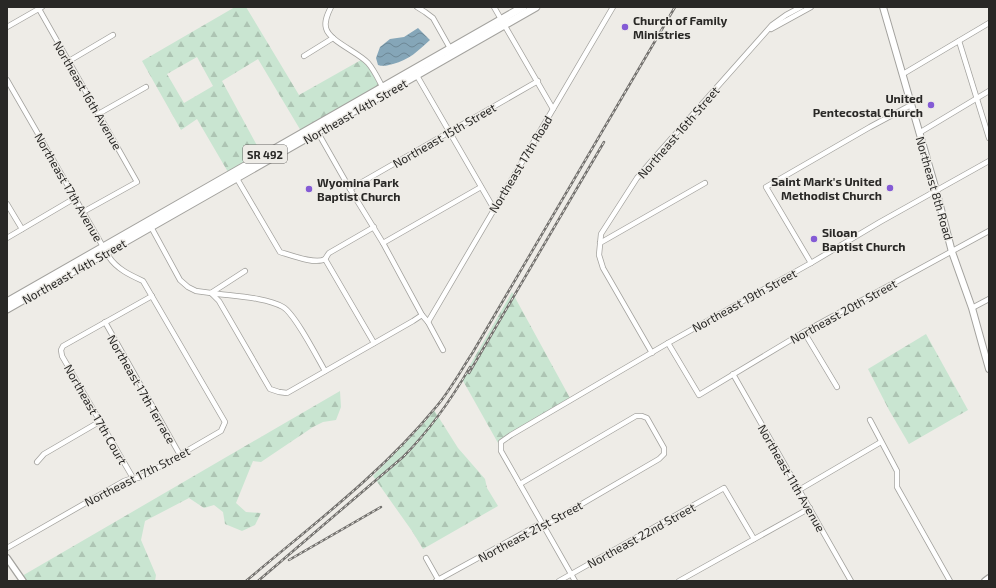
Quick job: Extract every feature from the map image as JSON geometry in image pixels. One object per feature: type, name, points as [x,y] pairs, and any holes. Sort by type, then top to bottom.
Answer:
[{"type":"main road","name":"Northeast 14th Street","points":[[503,22],[523,7]]},
{"type":"main road","name":"Northeast 14th Street","points":[[7,309],[104,250],[452,51],[503,22],[536,7]]},
{"type":"main road","name":"Northeast 8th Road","points":[[883,7],[936,190],[952,252],[972,308],[989,369]]},
{"type":"main road","name":"Northeast 14th Street","points":[[7,302],[104,250]]},
{"type":"street","points":[[331,7],[326,18],[326,28],[333,38],[357,53],[369,64],[384,90]]},
{"type":"street","points":[[417,7],[434,18],[452,51]]},
{"type":"street","points":[[494,7],[553,109]]},
{"type":"street","name":"Northeast 17th Road","points":[[428,322],[613,7]]},
{"type":"street","name":"Northeast 16th Street","points":[[600,243],[601,234],[606,225],[637,178],[674,134],[769,30],[801,7]]},
{"type":"street","points":[[7,27],[41,8]]},
{"type":"street","name":"Northeast 16th Avenue","points":[[41,8],[69,61],[138,182],[83,212]]},
{"type":"street","name":"Northeast 16th Street","points":[[791,15],[808,8]]},
{"type":"street","points":[[903,74],[989,23]]},
{"type":"street","points":[[69,61],[113,35]]},
{"type":"street","points":[[304,56],[333,38]]},
{"type":"street","points":[[959,41],[989,138]]},
{"type":"street","points":[[415,73],[494,209]]},
{"type":"street","name":"Northeast 17th Avenue","points":[[7,80],[104,250],[116,266],[143,281],[225,422],[224,428]]},
{"type":"street","name":"Northeast 15th Street","points":[[350,189],[538,81]]},
{"type":"street","points":[[100,113],[146,87]]},
{"type":"street","points":[[919,133],[989,91]]},
{"type":"street","points":[[811,263],[766,187],[870,127],[911,106]]},
{"type":"street","points":[[316,129],[350,189],[383,242],[422,315],[428,322],[443,350]]},
{"type":"street","name":"Northeast 19th Street","points":[[520,484],[501,451],[501,442],[511,434],[989,160]]},
{"type":"street","points":[[235,175],[280,252],[300,258],[318,261],[325,259],[329,254],[374,227]]},
{"type":"street","points":[[652,353],[603,268],[599,255],[600,243],[705,183]]},
{"type":"street","points":[[383,242],[481,187]]},
{"type":"street","points":[[7,238],[75,198]]},
{"type":"street","points":[[7,204],[22,229]]},
{"type":"street","points":[[149,224],[180,280],[188,287],[196,291],[270,302],[284,308],[294,319],[325,371]]},
{"type":"street","name":"Northeast 20th Street","points":[[668,343],[699,395],[804,332],[989,231]]},
{"type":"street","points":[[325,259],[374,343]]},
{"type":"street","points":[[211,293],[245,271]]},
{"type":"street","points":[[211,293],[219,301],[270,389],[287,393],[422,315]]},
{"type":"street","points":[[105,322],[152,296]]},
{"type":"street","points":[[972,308],[989,299]]},
{"type":"street","name":"Northeast 17th Court","points":[[105,322],[63,346],[61,350],[62,356],[99,422],[133,478]]},
{"type":"street","name":"Northeast 17th Terrace","points":[[105,322],[180,455]]},
{"type":"street","points":[[804,332],[837,387]]},
{"type":"street","name":"Northeast 11th Avenue","points":[[733,374],[851,581]]},
{"type":"street","name":"Northeast 21st Street","points":[[438,581],[538,525],[544,526],[659,459],[664,454],[664,448],[647,418],[636,416],[520,484]]},
{"type":"street","points":[[870,420],[897,471],[897,487],[950,581]]},
{"type":"street","points":[[37,462],[44,454],[99,422]]},
{"type":"street","name":"Northeast 17th Street","points":[[7,548],[124,480],[140,478],[222,431],[224,428]]},
{"type":"street","points":[[799,490],[881,442]]},
{"type":"street","points":[[520,484],[575,581]]},
{"type":"street","name":"Northeast 22nd Street","points":[[559,581],[724,488],[754,539]]},
{"type":"street","points":[[679,581],[810,508]]},
{"type":"street","points":[[7,558],[23,581]]},
{"type":"street","points":[[426,558],[438,581]]},
{"type":"street","points":[[985,581],[989,578]]},
{"type":"green space","points":[[235,7],[246,7],[299,95],[361,60],[369,68],[379,86],[301,131],[258,59],[222,81],[261,153],[228,172],[197,119],[181,130],[142,61]],"holes":[[[197,57],[213,86],[184,103],[167,74]]]},
{"type":"green space","points":[[512,292],[570,398],[499,440],[498,443],[462,379]]},
{"type":"green space","points":[[926,334],[968,410],[909,444],[889,410],[868,369]]},
{"type":"green space","points":[[340,391],[341,407],[336,420],[323,422],[313,427],[261,462],[253,461],[236,503],[246,512],[261,513],[255,525],[242,531],[225,524],[223,512],[214,505],[204,508],[189,498],[145,521],[141,540],[156,575],[155,581],[25,581],[22,576]]},
{"type":"green space","points":[[434,410],[458,448],[485,479],[487,488],[498,506],[423,549],[373,476],[426,421]]},
{"type":"water","points":[[418,28],[430,40],[409,58],[386,66],[378,65],[376,58],[380,47],[390,39],[404,37]]},
{"type":"railway","points":[[246,581],[369,477],[415,431],[441,401],[473,352],[675,7]]},
{"type":"railway","points":[[469,373],[604,142]]},
{"type":"railway","points":[[258,581],[403,457],[440,414],[470,367]]},
{"type":"railway","points":[[289,560],[381,507]]},
{"type":"place","name":"Church of Family Ministries","points":[[625,27]]},
{"type":"place","name":"United Pentecostal Church","points":[[931,105]]},
{"type":"place","name":"Saint Mark's United Methodist Church","points":[[890,188]]},
{"type":"place","name":"Wyomina Park Baptist Church","points":[[309,189]]},
{"type":"place","name":"Siloan Baptist Church","points":[[814,239]]}]
